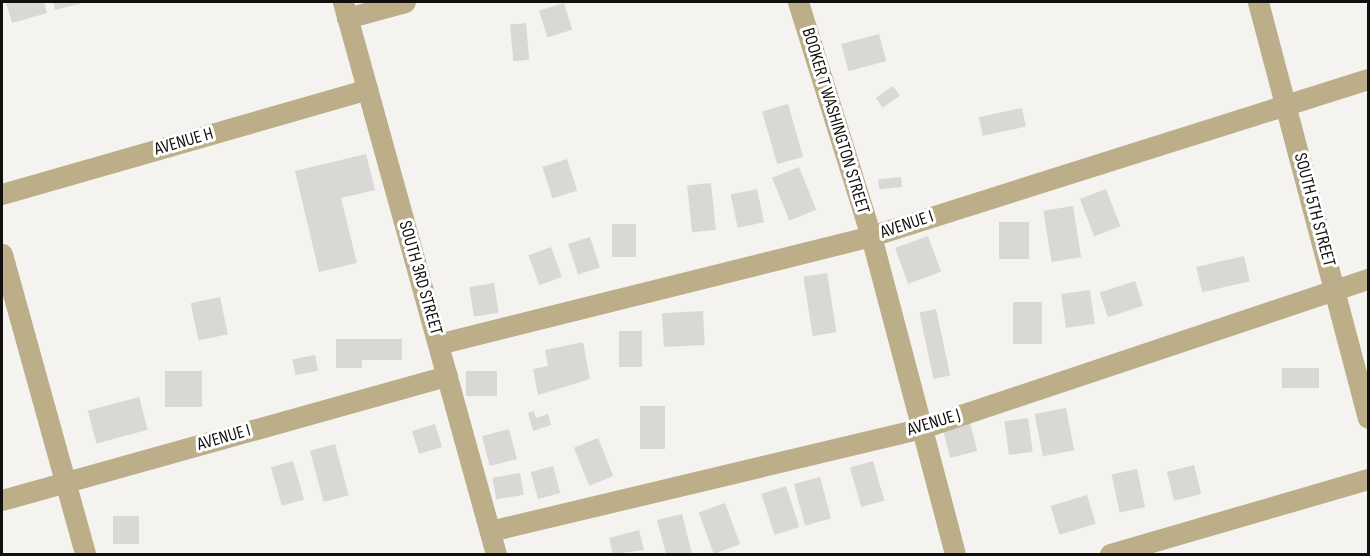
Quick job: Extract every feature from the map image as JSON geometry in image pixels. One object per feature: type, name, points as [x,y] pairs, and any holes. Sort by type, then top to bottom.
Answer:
[{"type":"street","points":[[345,10],[405,2]]},
{"type":"street","name":"BOOKER T WASHINGTON STREET","points":[[798,2],[871,236],[955,555]]},
{"type":"street","name":"SOUTH 5TH STREET","points":[[1258,2],[1368,418]]},
{"type":"street","name":"SOUTH 3RD STREET","points":[[345,10],[496,555]]},
{"type":"street","name":"AVENUE I","points":[[438,344],[871,236],[1286,102],[1368,80]]},
{"type":"street","name":"AVENUE H","points":[[2,194],[367,89]]},
{"type":"street","points":[[2,254],[85,555]]},
{"type":"street","name":"AVENUE J","points":[[489,531],[922,428],[1368,279]]},
{"type":"street","name":"AVENUE I","points":[[2,500],[447,376]]},
{"type":"street","points":[[1110,555],[1368,479]]},
{"type":"building","points":[[6,2],[44,2],[47,13],[12,23]]},
{"type":"building","points":[[53,2],[86,2],[55,10]]},
{"type":"building","points":[[564,3],[572,30],[547,37],[539,11]]},
{"type":"building","points":[[526,23],[529,60],[513,61],[510,24]]},
{"type":"building","points":[[879,34],[886,61],[849,71],[841,44]]},
{"type":"building","points":[[893,86],[900,96],[883,108],[876,98]]},
{"type":"building","points":[[788,104],[803,157],[777,164],[762,111]]},
{"type":"building","points":[[1022,108],[1026,127],[983,136],[979,117]]},
{"type":"building","points":[[366,154],[375,190],[341,198],[357,263],[319,272],[295,171]]},
{"type":"building","points":[[567,159],[577,190],[552,198],[542,167]]},
{"type":"building","points":[[799,167],[816,210],[789,221],[772,178]]},
{"type":"building","points":[[901,177],[902,187],[879,189],[878,179]]},
{"type":"building","points":[[711,183],[716,230],[692,232],[687,186]]},
{"type":"building","points":[[757,189],[764,222],[738,228],[731,195]]},
{"type":"building","points":[[1106,189],[1120,226],[1094,236],[1080,199]]},
{"type":"building","points":[[1073,206],[1081,257],[1052,262],[1043,211]]},
{"type":"building","points":[[999,222],[1029,222],[1029,259],[999,259]]},
{"type":"building","points":[[612,224],[636,224],[636,257],[612,257]]},
{"type":"building","points":[[928,236],[941,272],[908,284],[895,248]]},
{"type":"building","points":[[590,237],[600,267],[578,275],[568,244]]},
{"type":"building","points":[[551,247],[562,277],[539,285],[528,255]]},
{"type":"building","points":[[1244,256],[1250,281],[1202,292],[1196,267]]},
{"type":"building","points":[[827,273],[836,332],[813,336],[803,277]]},
{"type":"building","points":[[1135,281],[1143,306],[1108,317],[1100,292]]},
{"type":"building","points":[[494,283],[499,313],[474,317],[469,287]]},
{"type":"building","points":[[1090,290],[1095,324],[1066,328],[1061,294]]},
{"type":"building","points":[[220,297],[228,334],[199,340],[191,303]]},
{"type":"building","points":[[1013,302],[1042,302],[1042,344],[1013,344]]},
{"type":"building","points":[[936,309],[950,376],[934,379],[919,313]]},
{"type":"building","points":[[703,311],[705,345],[664,347],[662,313]]},
{"type":"building","points":[[619,331],[642,331],[642,367],[619,367]]},
{"type":"building","points":[[336,339],[402,339],[402,360],[362,360],[362,368],[336,368]]},
{"type":"building","points":[[583,342],[590,379],[538,395],[533,369],[548,366],[545,350]]},
{"type":"building","points":[[315,355],[318,371],[295,375],[292,359]]},
{"type":"building","points":[[1282,368],[1319,368],[1319,388],[1282,388]]},
{"type":"building","points":[[165,371],[202,371],[202,407],[165,407]]},
{"type":"building","points":[[466,371],[497,371],[497,396],[466,396]]},
{"type":"building","points":[[139,397],[148,430],[97,444],[88,411]]},
{"type":"building","points":[[640,406],[665,406],[665,449],[640,449]]},
{"type":"building","points":[[1066,408],[1074,450],[1043,456],[1035,414]]},
{"type":"building","points":[[534,411],[536,418],[548,414],[551,425],[533,431],[528,413]]},
{"type":"building","points":[[1028,418],[1033,452],[1009,455],[1004,421]]},
{"type":"building","points":[[970,422],[977,451],[950,458],[943,429]]},
{"type":"building","points":[[435,424],[442,447],[419,454],[412,431]]},
{"type":"building","points":[[509,429],[517,459],[490,466],[482,436]]},
{"type":"building","points":[[598,438],[613,476],[589,486],[574,448]]},
{"type":"building","points":[[335,444],[349,495],[324,502],[310,451]]},
{"type":"building","points":[[293,461],[304,499],[282,506],[271,467]]},
{"type":"building","points":[[873,461],[884,500],[861,507],[850,468]]},
{"type":"building","points":[[1194,465],[1201,494],[1174,501],[1167,472]]},
{"type":"building","points":[[553,466],[560,493],[538,499],[531,472]]},
{"type":"building","points":[[1137,469],[1145,507],[1120,513],[1112,474]]},
{"type":"building","points":[[520,473],[524,495],[496,500],[492,478]]},
{"type":"building","points":[[820,477],[831,519],[805,526],[794,484]]},
{"type":"building","points":[[786,486],[799,527],[775,535],[761,494]]},
{"type":"building","points":[[1087,495],[1096,524],[1059,535],[1051,506]]},
{"type":"building","points":[[725,503],[740,544],[714,554],[699,513]]},
{"type":"building","points":[[682,514],[692,554],[666,554],[657,520]]},
{"type":"building","points":[[113,516],[139,516],[139,544],[113,544]]},
{"type":"building","points":[[639,530],[644,550],[613,554],[609,538]]}]
